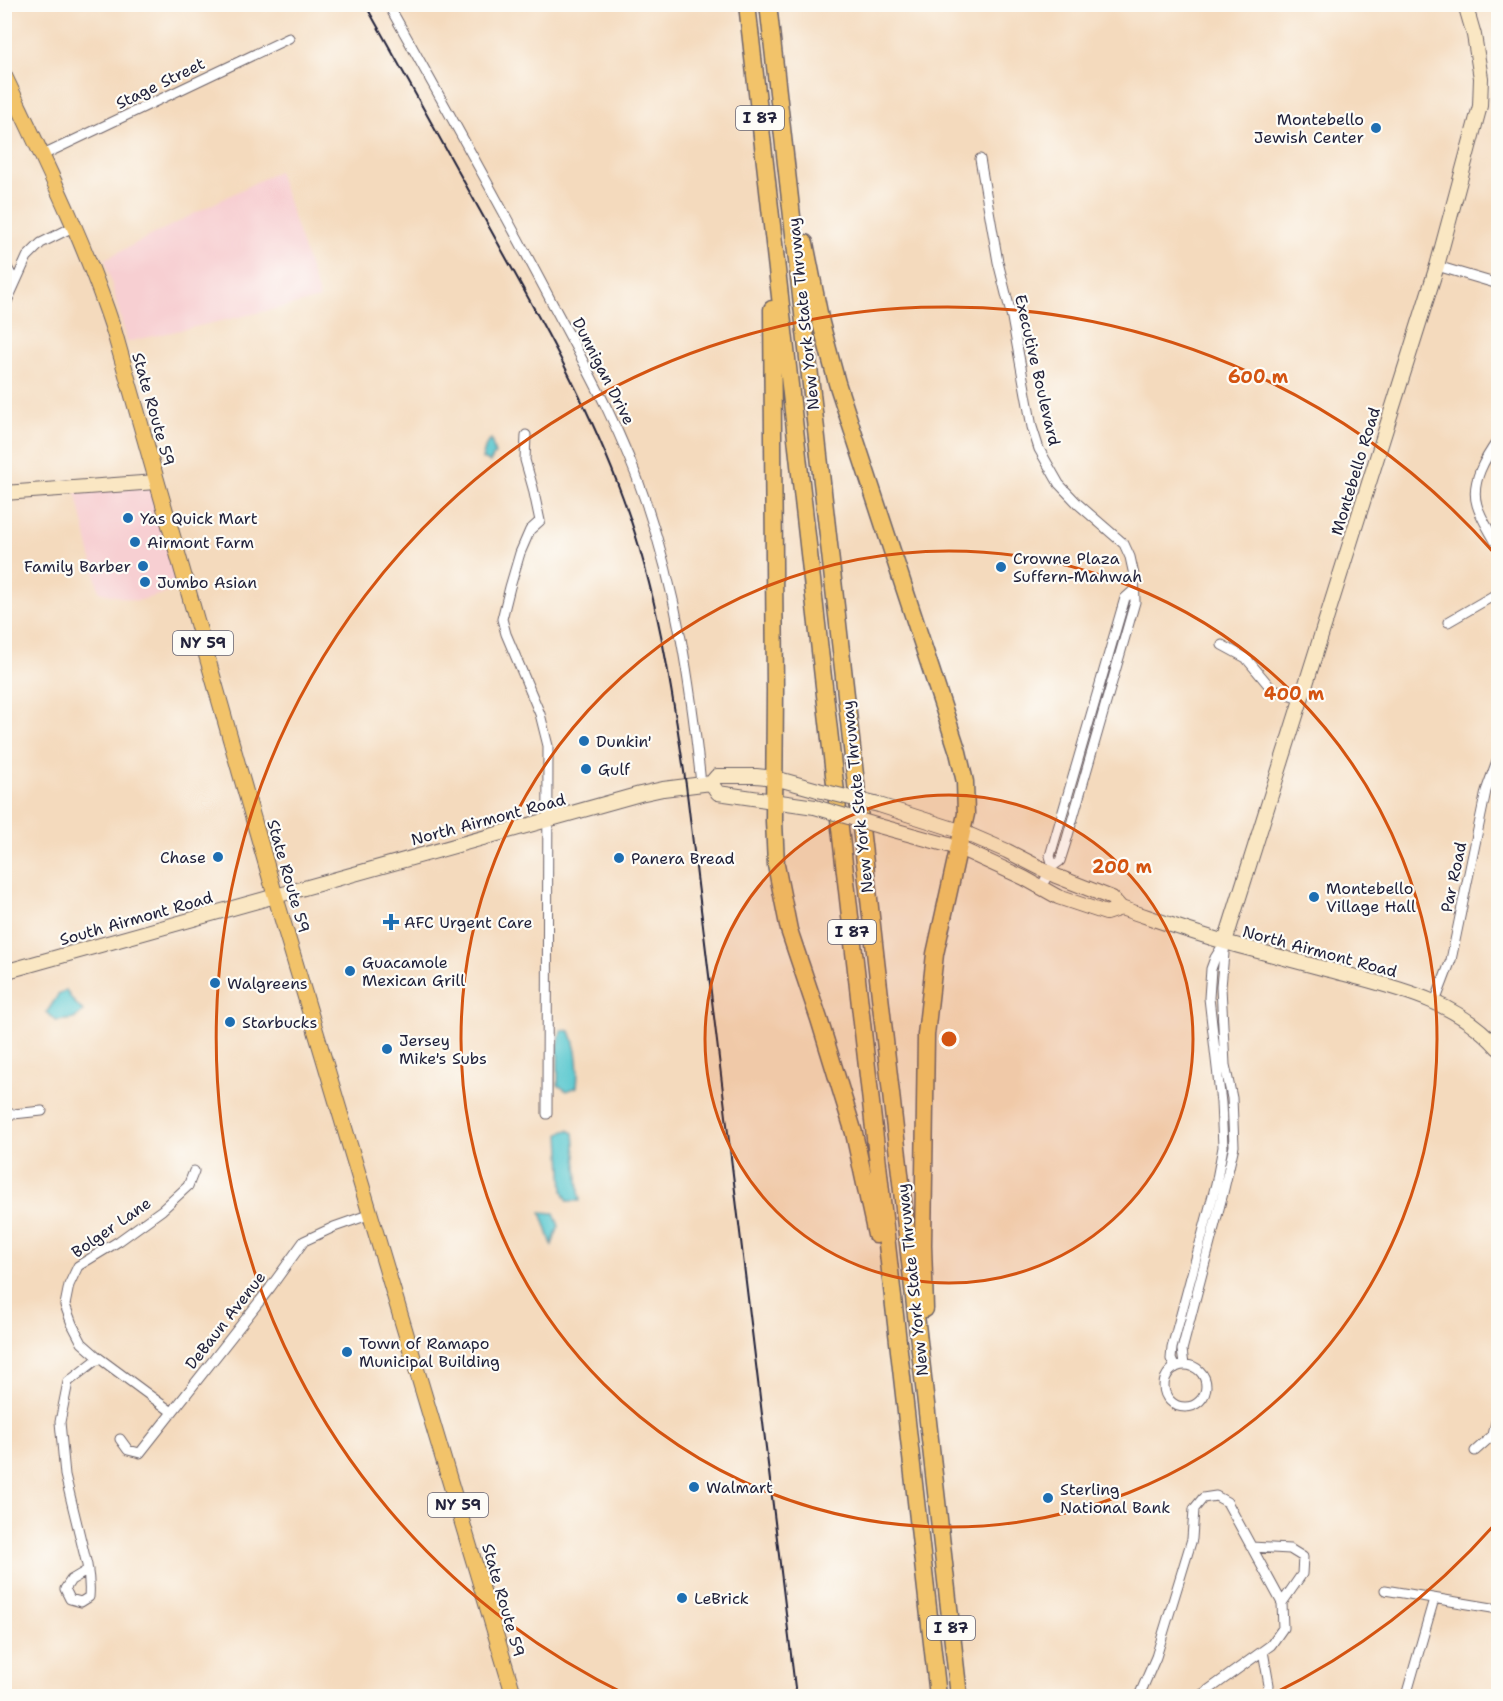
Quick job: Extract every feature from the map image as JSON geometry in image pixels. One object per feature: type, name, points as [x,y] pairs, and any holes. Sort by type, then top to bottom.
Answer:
[{"type":"highway","name":"New York State Thruway","points":[[747,4],[938,1696]]},
{"type":"highway","name":"New York State Thruway","points":[[768,4],[959,1696]]},
{"type":"highway","points":[[773,44],[821,323],[846,412],[962,768],[966,798],[961,840],[935,954],[926,1035],[923,1245],[933,1462]]},
{"type":"highway","points":[[766,167],[772,325],[776,778],[774,844],[783,911],[838,1079],[862,1167],[875,1227],[912,1464]]},
{"type":"main road","name":"State Route 59","points":[[4,75],[75,226],[114,331],[275,895],[514,1696]]},
{"type":"street","name":"Dunnigan Drive","points":[[388,4],[535,269],[622,439],[655,532],[681,628],[706,784]]},
{"type":"street","name":"Montebello Road","points":[[1225,942],[1437,266],[1480,106],[1481,78],[1474,35],[1465,4]]},
{"type":"street","name":"Stage Street","points":[[43,155],[289,38]]},
{"type":"street","name":"Executive Boulevard","points":[[980,159],[998,262],[1012,318],[1032,427],[1039,449],[1059,484],[1078,504],[1124,544],[1134,575],[1135,602],[1066,842],[1060,861],[1051,869],[1041,887]]},
{"type":"street","points":[[4,308],[27,257],[41,243],[75,226]]},
{"type":"street","points":[[4,262],[15,282]]},
{"type":"street","points":[[1437,266],[1498,284]]},
{"type":"street","points":[[526,435],[525,460],[540,521],[530,530],[520,553],[502,620],[540,714],[548,746],[547,1114]]},
{"type":"street","points":[[1498,440],[1475,486],[1477,505],[1498,547]]},
{"type":"street","points":[[4,493],[156,482]]},
{"type":"street","points":[[1448,622],[1498,593]]},
{"type":"street","points":[[1222,645],[1246,658],[1271,688],[1302,699]]},
{"type":"street","name":"Par Road","points":[[1435,1002],[1451,960],[1486,791],[1498,758]]},
{"type":"street","name":"North Airmont Road","points":[[275,895],[640,794],[706,784],[717,776],[776,778],[879,805],[961,840],[1051,869],[1112,898],[1121,908],[1225,942],[1395,988],[1435,1002],[1462,1016],[1498,1048]]},
{"type":"street","name":"North Airmont Road","points":[[706,784],[718,793],[815,807],[879,826],[961,840],[1058,897],[1106,913],[1121,908]]},
{"type":"street","name":"South Airmont Road","points":[[4,972],[275,895]]},
{"type":"street","points":[[1197,1275],[1223,1144],[1220,1066],[1209,998],[1211,969],[1225,942]]},
{"type":"street","points":[[1179,1366],[1166,1379],[1166,1392],[1175,1404],[1190,1406],[1202,1399],[1206,1390],[1205,1380],[1197,1368],[1179,1366],[1171,1359],[1172,1348],[1197,1275],[1234,1146],[1232,1098],[1220,1066]]},
{"type":"street","points":[[4,1115],[42,1111]]},
{"type":"street","points":[[1223,1144],[1234,1146]]},
{"type":"street","name":"Bolger Lane","points":[[172,1412],[82,1343],[65,1305],[69,1285],[78,1266],[119,1241],[162,1210],[188,1186],[194,1171]]},
{"type":"street","name":"DeBaun Avenue","points":[[120,1438],[128,1450],[140,1453],[270,1288],[304,1241],[371,1214]]},
{"type":"street","points":[[88,1570],[65,1475],[60,1422],[68,1382],[99,1358]]},
{"type":"street","points":[[1475,1451],[1493,1435],[1498,1414]]},
{"type":"street","points":[[1139,1696],[1156,1657],[1192,1539],[1194,1509],[1203,1498],[1216,1496],[1227,1502],[1282,1603],[1283,1628],[1271,1645],[1208,1695]]},
{"type":"street","points":[[1251,1547],[1290,1549],[1303,1557],[1302,1574],[1282,1603]]},
{"type":"street","points":[[1384,1590],[1498,1610]]},
{"type":"street","points":[[1406,1696],[1434,1599]]},
{"type":"street","points":[[1263,1651],[1269,1685],[1267,1696]]},
{"type":"shaded area","points":[[278,171],[320,299],[127,342],[105,259]]},
{"type":"shaded area","points":[[152,486],[181,589],[137,601],[99,592],[76,491]]},
{"type":"water","points":[[491,439],[495,454],[490,462],[482,459],[486,445]]},
{"type":"water","points":[[66,990],[83,1011],[74,1019],[56,1021],[47,1012],[58,995]]},
{"type":"water","points":[[561,1030],[570,1031],[577,1058],[577,1087],[567,1091],[558,1085],[558,1046]]},
{"type":"water","points":[[568,1130],[574,1133],[580,1201],[568,1201],[563,1191],[560,1133]]},
{"type":"water","points":[[541,1212],[554,1213],[559,1226],[552,1245]]},
{"type":"railway","points":[[365,4],[568,374],[611,466],[645,568],[669,676],[686,785],[796,1696]]},
{"type":"place","name":"Montebello Jewish Center","points":[[1376,128]]},
{"type":"place","name":"Yas Quick Mart","points":[[128,518]]},
{"type":"place","name":"Airmont Farm","points":[[135,542]]},
{"type":"place","name":"Family Barber","points":[[143,566]]},
{"type":"place","name":"Crowne Plaza Suffern-Mahwah","points":[[1001,567]]},
{"type":"place","name":"Jumbo Asian","points":[[145,582]]},
{"type":"place","name":"Dunkin'","points":[[584,741]]},
{"type":"place","name":"Gulf","points":[[586,769]]},
{"type":"place","name":"Chase","points":[[218,857]]},
{"type":"place","name":"Panera Bread","points":[[619,858]]},
{"type":"place","name":"Montebello Village Hall","points":[[1314,897]]},
{"type":"place","name":"AFC Urgent Care","points":[[391,922]]},
{"type":"place","name":"Guacamole Mexican Grill","points":[[350,971]]},
{"type":"place","name":"Walgreens","points":[[215,983]]},
{"type":"place","name":"Starbucks","points":[[230,1022]]},
{"type":"place","name":"Jersey Mike's Subs","points":[[387,1049]]},
{"type":"place","name":"Town of Ramapo Municipal Building","points":[[347,1352]]},
{"type":"place","name":"Walmart","points":[[694,1487]]},
{"type":"place","name":"Sterling National Bank","points":[[1048,1498]]},
{"type":"place","name":"LeBrick","points":[[682,1598]]}]
